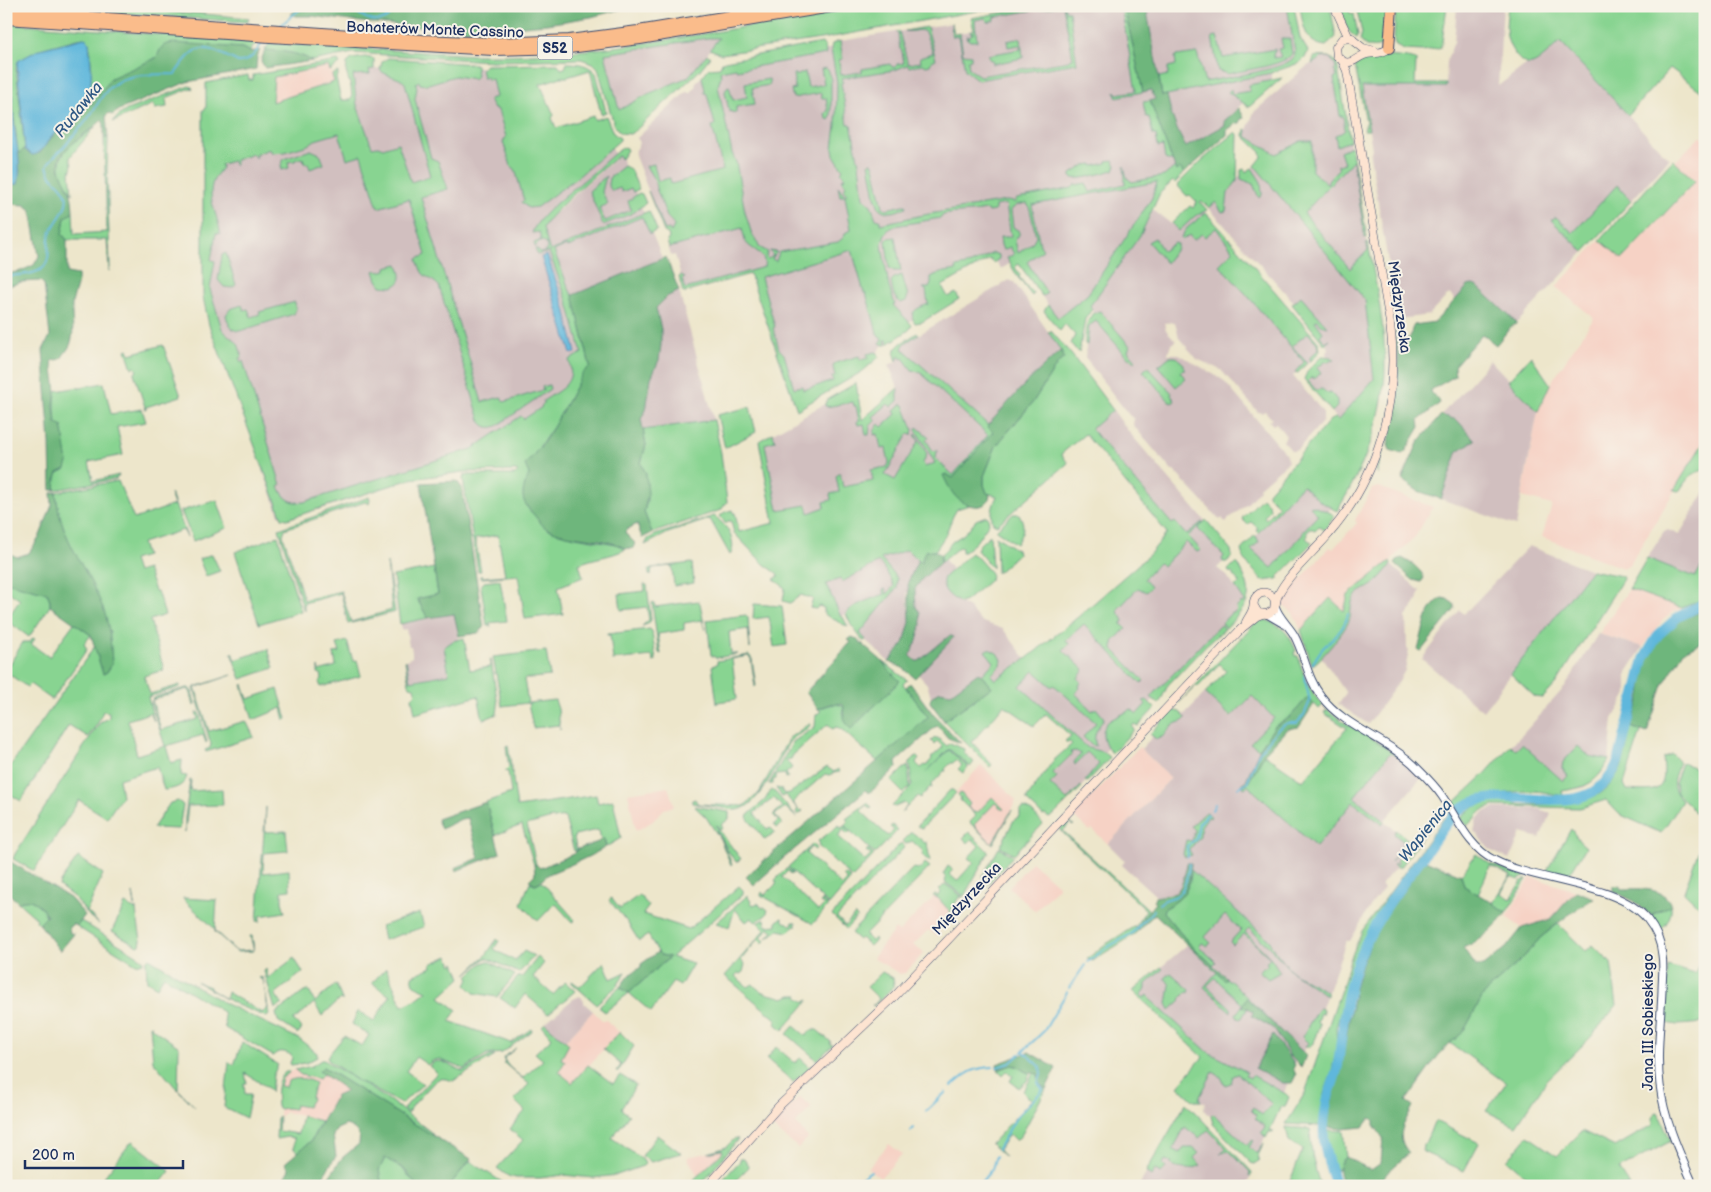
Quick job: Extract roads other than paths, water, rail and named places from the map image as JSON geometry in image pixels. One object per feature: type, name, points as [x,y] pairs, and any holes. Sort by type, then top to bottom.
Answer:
[{"type":"highway","name":"Bohaterów Monte Cassino","points":[[270,33],[494,42],[569,40],[638,31],[790,6]]},
{"type":"highway","name":"Bohaterów Monte Cassino","points":[[270,33],[493,50],[569,48],[640,39],[837,6]]},
{"type":"highway","points":[[1386,50],[1392,6]]},
{"type":"highway","name":"S52","points":[[6,11],[270,33]]},
{"type":"highway","name":"S52","points":[[6,19],[270,33]]},
{"type":"main road","points":[[1336,8],[1346,34],[1359,45],[1366,49],[1386,50]]},
{"type":"main road","points":[[1336,8],[1341,36],[1336,53],[1338,58],[1348,63],[1365,55],[1386,50]]},
{"type":"main road","points":[[1338,42],[1344,38],[1352,38]]},
{"type":"main road","points":[[1355,60],[1360,53],[1359,45]]},
{"type":"main road","name":"Międzyrzecka","points":[[1352,102],[1352,71],[1355,60]]},
{"type":"main road","name":"Międzyrzecka","points":[[1276,604],[1277,595],[1290,577],[1337,525],[1362,485],[1380,444],[1390,397],[1393,357],[1390,324],[1346,66],[1343,62]]},
{"type":"main road","name":"Międzyrzecka","points":[[1267,593],[1290,577]]},
{"type":"main road","points":[[1267,593],[1273,596],[1276,604],[1273,611],[1264,614],[1256,611],[1254,601],[1257,595],[1267,593]]},
{"type":"main road","name":"Międzyrzecka","points":[[1242,628],[1254,606]]},
{"type":"main road","name":"Międzyrzecka","points":[[708,1186],[779,1106],[900,991],[1242,628],[1257,616],[1264,614]]},
{"type":"street","name":"Jana III Sobieskiego","points":[[1276,604],[1277,611],[1298,643],[1312,682],[1328,704],[1343,718],[1387,743],[1408,760],[1435,788],[1477,848],[1492,860],[1620,899],[1639,910],[1651,924],[1659,940],[1663,961],[1659,1066],[1661,1093],[1666,1116],[1694,1186]]},
{"type":"street","name":"Jana III Sobieskiego","points":[[1264,614],[1276,618],[1290,629]]},
{"type":"water","points":[[84,38],[89,42],[91,70],[88,97],[79,113],[53,135],[39,153],[32,155],[25,149],[18,61],[40,49]]},
{"type":"water","points":[[6,62],[9,64],[10,71],[19,176],[18,184],[6,185]]},
{"type":"water","points":[[547,255],[564,304],[576,353],[571,354],[541,257]]},
{"type":"waterway","name":"Rudawka","points":[[282,24],[304,6]]},
{"type":"waterway","name":"Rudawka","points":[[349,6],[366,18],[375,21],[385,19],[402,7],[430,6]]},
{"type":"waterway","name":"Rudawka","points":[[6,277],[36,272],[44,267],[48,259],[50,234],[64,210],[67,200],[64,190],[51,176],[47,166],[85,122],[111,87],[118,81],[136,76],[175,74],[190,55],[202,49],[209,49],[238,62],[243,62],[253,56],[262,43]]},
{"type":"waterway","name":"Wapienica","points":[[1336,1186],[1324,1144],[1327,1101],[1338,1065],[1344,1016],[1355,968],[1368,938],[1385,909],[1453,816],[1465,806],[1494,798],[1565,800],[1581,797],[1595,791],[1608,779],[1618,762],[1644,659],[1658,635],[1678,617],[1705,603]]},
{"type":"waterway","points":[[1312,664],[1322,649],[1342,629],[1348,614]]},
{"type":"waterway","points":[[1238,788],[1247,782],[1259,753],[1278,729],[1287,723],[1297,723],[1304,715],[1310,701],[1304,676]]},
{"type":"waterway","points":[[1212,810],[1215,804]]},
{"type":"waterway","points":[[1188,857],[1187,846],[1196,839],[1199,823],[1208,814]]},
{"type":"waterway","points":[[1159,904],[1181,892],[1188,873],[1189,864]]},
{"type":"waterway","points":[[1088,962],[1106,948],[1131,934],[1154,910]]},
{"type":"waterway","points":[[1069,988],[1085,965]]},
{"type":"waterway","points":[[1022,1052],[1044,1031],[1067,992]]},
{"type":"waterway","points":[[998,1149],[1017,1116],[1043,1090],[1038,1083],[1041,1074],[1040,1066],[1023,1051]]},
{"type":"waterway","points":[[997,1067],[1010,1063],[1020,1054]]},
{"type":"waterway","points":[[952,1086],[970,1072],[993,1067]]},
{"type":"waterway","points":[[926,1111],[946,1092]]},
{"type":"waterway","points":[[911,1131],[914,1128]]},
{"type":"waterway","points":[[978,1186],[992,1169],[996,1156]]},
{"type":"waterway","points":[[858,1180],[871,1171]]}]
